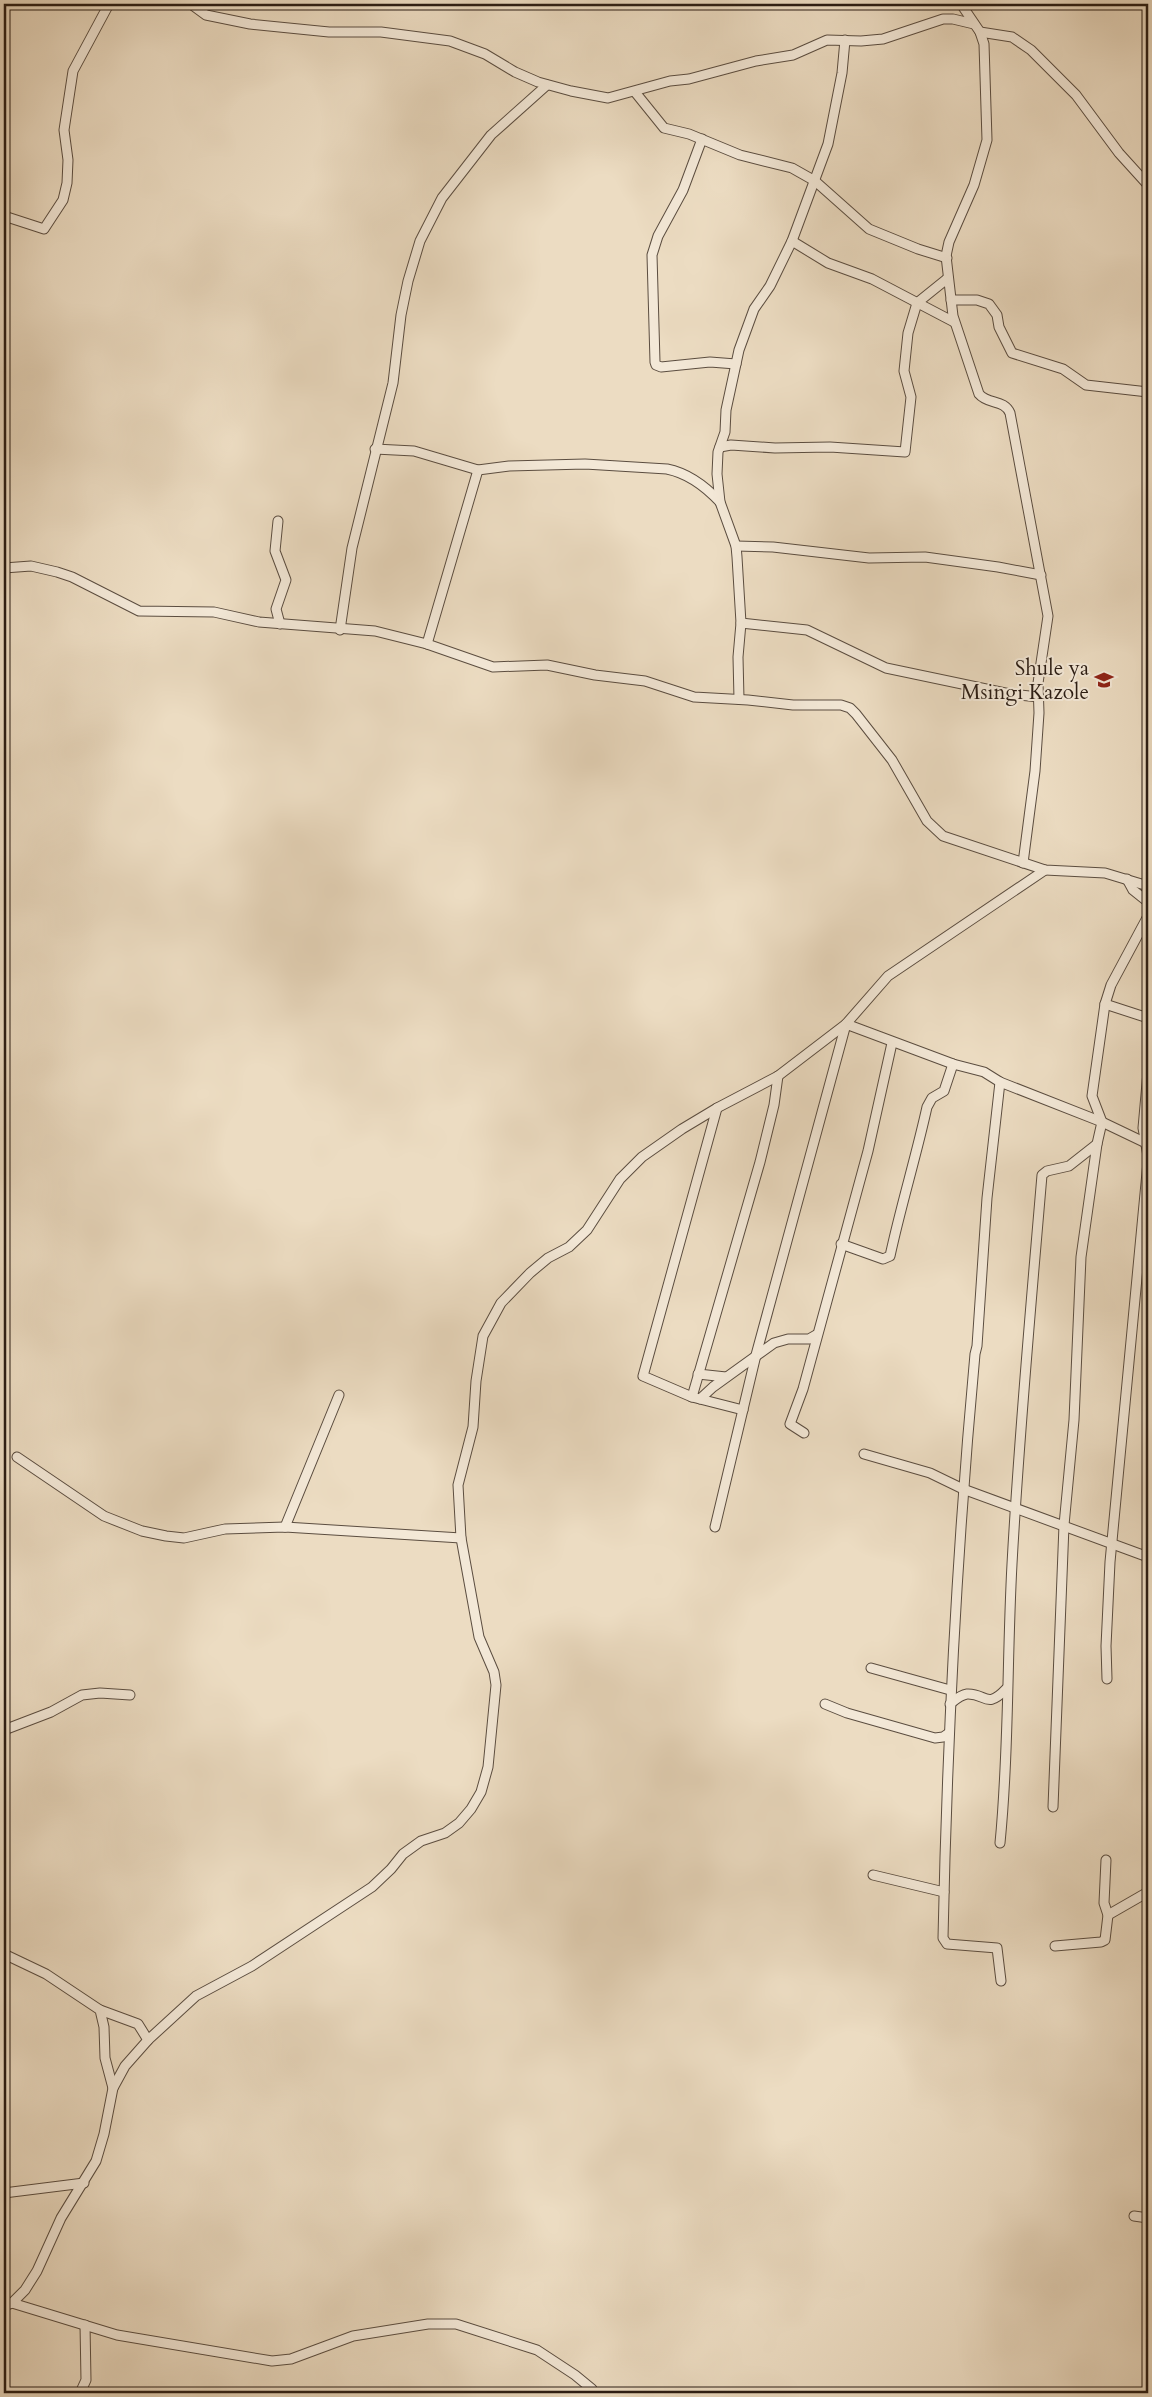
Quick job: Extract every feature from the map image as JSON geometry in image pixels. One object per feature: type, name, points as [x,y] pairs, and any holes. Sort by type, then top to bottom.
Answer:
[{"type":"street","points":[[4,216],[44,229],[62,200],[68,173],[64,130],[72,75],[78,58],[109,4]]},
{"type":"street","points":[[190,4],[206,15],[250,24],[329,32],[381,32],[450,41],[476,50],[521,75],[547,85],[608,98],[670,81],[688,79],[793,55],[827,40],[870,41],[883,39],[943,19],[953,19],[977,28],[1015,38],[1037,56],[1076,95],[1119,154],[1148,185]]},
{"type":"street","points":[[961,4],[977,28],[984,47],[988,136],[974,185],[949,242],[946,258],[954,322],[979,394],[987,401],[1004,404],[1010,413],[1048,616],[1038,683],[1035,771],[1023,863]]},
{"type":"street","points":[[738,699],[738,657],[741,623],[736,546],[720,502],[717,474],[720,447],[725,432],[726,410],[736,364],[751,316],[773,280],[792,241],[828,144],[842,73],[845,40]]},
{"type":"street","points":[[340,630],[352,548],[393,383],[401,315],[408,281],[420,241],[442,198],[491,135],[547,85]]},
{"type":"street","points":[[635,92],[661,126],[740,154],[792,168],[815,181],[869,228],[918,249],[946,258]]},
{"type":"street","points":[[702,139],[683,190],[654,247],[652,263],[655,362],[656,365],[661,367],[710,362],[736,364]]},
{"type":"street","points":[[792,241],[828,263],[872,279],[954,322]]},
{"type":"street","points":[[720,447],[731,445],[789,448],[830,447],[905,452],[911,398],[905,377],[906,345],[917,303],[948,278]]},
{"type":"street","points":[[951,300],[977,300],[989,304],[997,316],[999,327],[1005,336],[1010,352],[1063,369],[1086,384],[1148,392]]},
{"type":"street","points":[[376,449],[414,451],[478,470],[509,466],[585,464],[667,469],[680,473],[703,486],[720,502]]},
{"type":"street","points":[[427,644],[478,470]]},
{"type":"street","points":[[278,521],[275,551],[286,580],[276,609],[280,624]]},
{"type":"street","points":[[736,546],[773,547],[869,558],[925,557],[1041,575]]},
{"type":"street","points":[[4,568],[31,566],[57,572],[72,577],[139,611],[214,612],[250,621],[340,630],[375,631],[427,644],[493,667],[540,664],[595,675],[644,681],[694,697],[738,699],[792,706],[841,705],[850,708],[892,760],[932,827],[943,836],[1045,870],[1105,873],[1148,886]]},
{"type":"street","points":[[741,623],[807,630],[886,668],[1010,694],[1039,696]]},
{"type":"street","points":[[8,2305],[25,2290],[37,2272],[61,2218],[96,2161],[112,2088],[125,2066],[148,2040],[196,1996],[252,1966],[372,1887],[413,1846],[445,1833],[460,1823],[471,1810],[481,1792],[488,1767],[496,1685],[494,1672],[479,1637],[461,1538],[458,1485],[473,1427],[483,1336],[491,1318],[501,1303],[530,1273],[548,1258],[569,1246],[587,1230],[620,1179],[642,1157],[717,1108],[778,1076],[846,1024],[888,976],[1045,870]]},
{"type":"street","points":[[1127,880],[1133,890],[1148,902]]},
{"type":"street","points":[[1053,1806],[1064,1526],[1074,1420],[1081,1257],[1097,1144],[1102,1122],[1092,1096],[1105,1004],[1111,986],[1148,916]]},
{"type":"street","points":[[1105,1004],[1148,1018]]},
{"type":"street","points":[[846,1024],[892,1043],[953,1064],[984,1072],[1000,1082],[1102,1122],[1147,1143]]},
{"type":"street","points":[[715,1527],[756,1355],[846,1024]]},
{"type":"street","points":[[804,1432],[790,1424],[803,1389],[816,1335],[868,1151],[892,1043]]},
{"type":"street","points":[[841,1244],[883,1259],[890,1256],[902,1202],[914,1166],[928,1107],[932,1098],[944,1091],[953,1064]]},
{"type":"street","points":[[1148,1072],[1143,1128],[1148,1156]]},
{"type":"street","points":[[696,1398],[698,1374],[760,1162],[774,1104],[778,1076]]},
{"type":"street","points":[[1000,1082],[986,1198],[977,1346],[963,1489],[950,1690],[944,1941],[947,1944],[997,1948],[1001,1981]]},
{"type":"street","points":[[717,1108],[643,1376],[696,1398],[743,1410]]},
{"type":"street","points":[[1000,1843],[1004,1803],[1006,1689],[1015,1508],[1042,1176],[1047,1171],[1069,1166],[1097,1144]]},
{"type":"street","points":[[1107,1679],[1106,1636],[1113,1545],[1130,1334],[1148,1162]]},
{"type":"street","points":[[696,1398],[736,1372],[756,1355],[780,1341],[809,1339],[816,1335]]},
{"type":"street","points":[[698,1374],[726,1377]]},
{"type":"street","points":[[285,1527],[339,1395]]},
{"type":"street","points":[[864,1454],[930,1473],[963,1489],[1148,1557]]},
{"type":"street","points":[[17,1457],[87,1506],[104,1516],[142,1531],[184,1538],[225,1529],[285,1527],[461,1538]]},
{"type":"street","points":[[871,1668],[950,1690]]},
{"type":"street","points":[[950,1704],[962,1695],[969,1694],[982,1699],[995,1700],[1006,1689]]},
{"type":"street","points":[[4,1730],[51,1712],[82,1695],[100,1693],[130,1695]]},
{"type":"street","points":[[826,1704],[847,1713],[920,1734],[943,1738],[949,1733]]},
{"type":"street","points":[[1055,1946],[1101,1942],[1105,1940],[1108,1915],[1104,1903],[1106,1860]]},
{"type":"street","points":[[873,1875],[944,1892]]},
{"type":"street","points":[[1108,1915],[1148,1892]]},
{"type":"street","points":[[4,1954],[46,1974],[100,2010],[138,2024],[148,2040]]},
{"type":"street","points":[[100,2010],[104,2027],[105,2058],[112,2088]]},
{"type":"street","points":[[4,2193],[84,2183]]},
{"type":"street","points":[[1134,2216],[1148,2218]]},
{"type":"street","points":[[8,2305],[117,2335],[158,2344],[272,2361],[291,2359],[353,2336],[428,2324],[456,2324],[536,2350],[575,2375],[592,2389],[593,2393]]},
{"type":"street","points":[[80,2393],[86,2380],[85,2325]]},
{"type":"place","name":"Shule ya Msingi Kazole","points":[[1104,680]]}]
